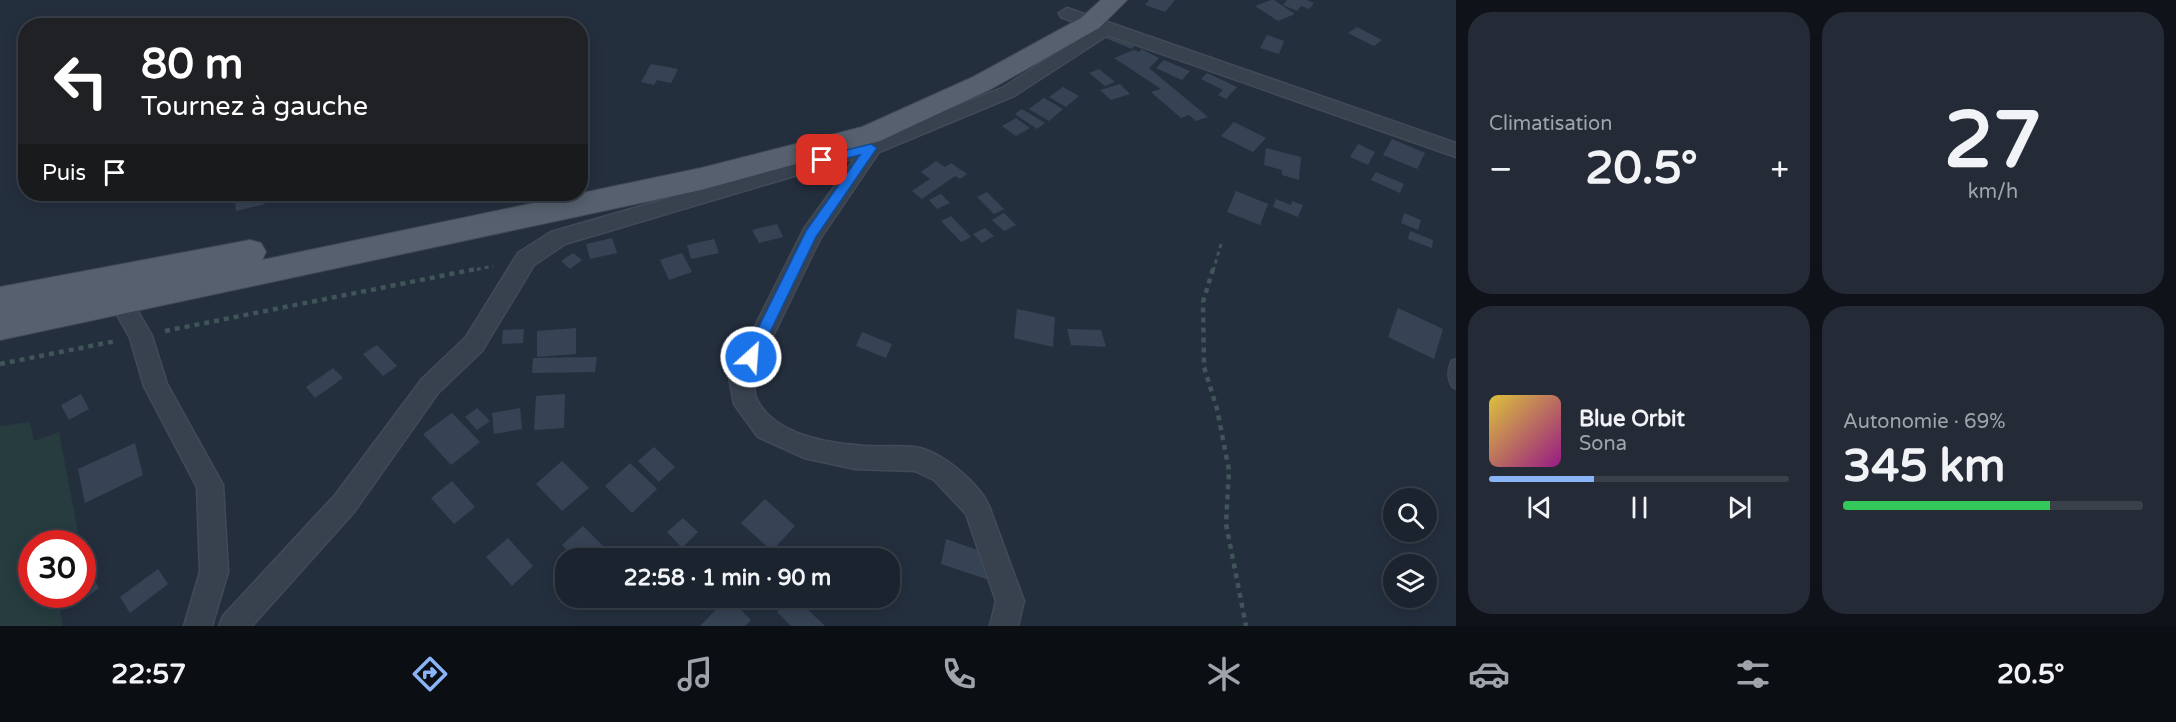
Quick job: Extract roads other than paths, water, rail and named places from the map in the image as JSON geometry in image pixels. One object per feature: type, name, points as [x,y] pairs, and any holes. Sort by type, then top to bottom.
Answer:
[{"type":"main road","points":[[0,326],[701,179],[870,141],[982,83],[1115,0]]},
{"type":"main road","points":[[588,180],[692,158],[866,113],[968,66],[1087,16]]},
{"type":"main road","points":[[0,300],[125,277],[494,201]]},
{"type":"street","points":[[1087,16],[1456,150]]},
{"type":"street","points":[[233,626],[345,503],[430,386],[474,344],[526,259],[558,238],[844,153],[870,141]]},
{"type":"street","points":[[870,141],[811,235],[741,377],[746,404],[767,429],[804,447],[855,457],[917,459],[943,472],[976,506],[1010,602],[1004,626]]},
{"type":"street","points":[[122,302],[141,336],[156,386],[210,485],[214,572],[198,626]]},
{"type":"lane","points":[[1456,364],[1454,376],[1456,383]]}]
